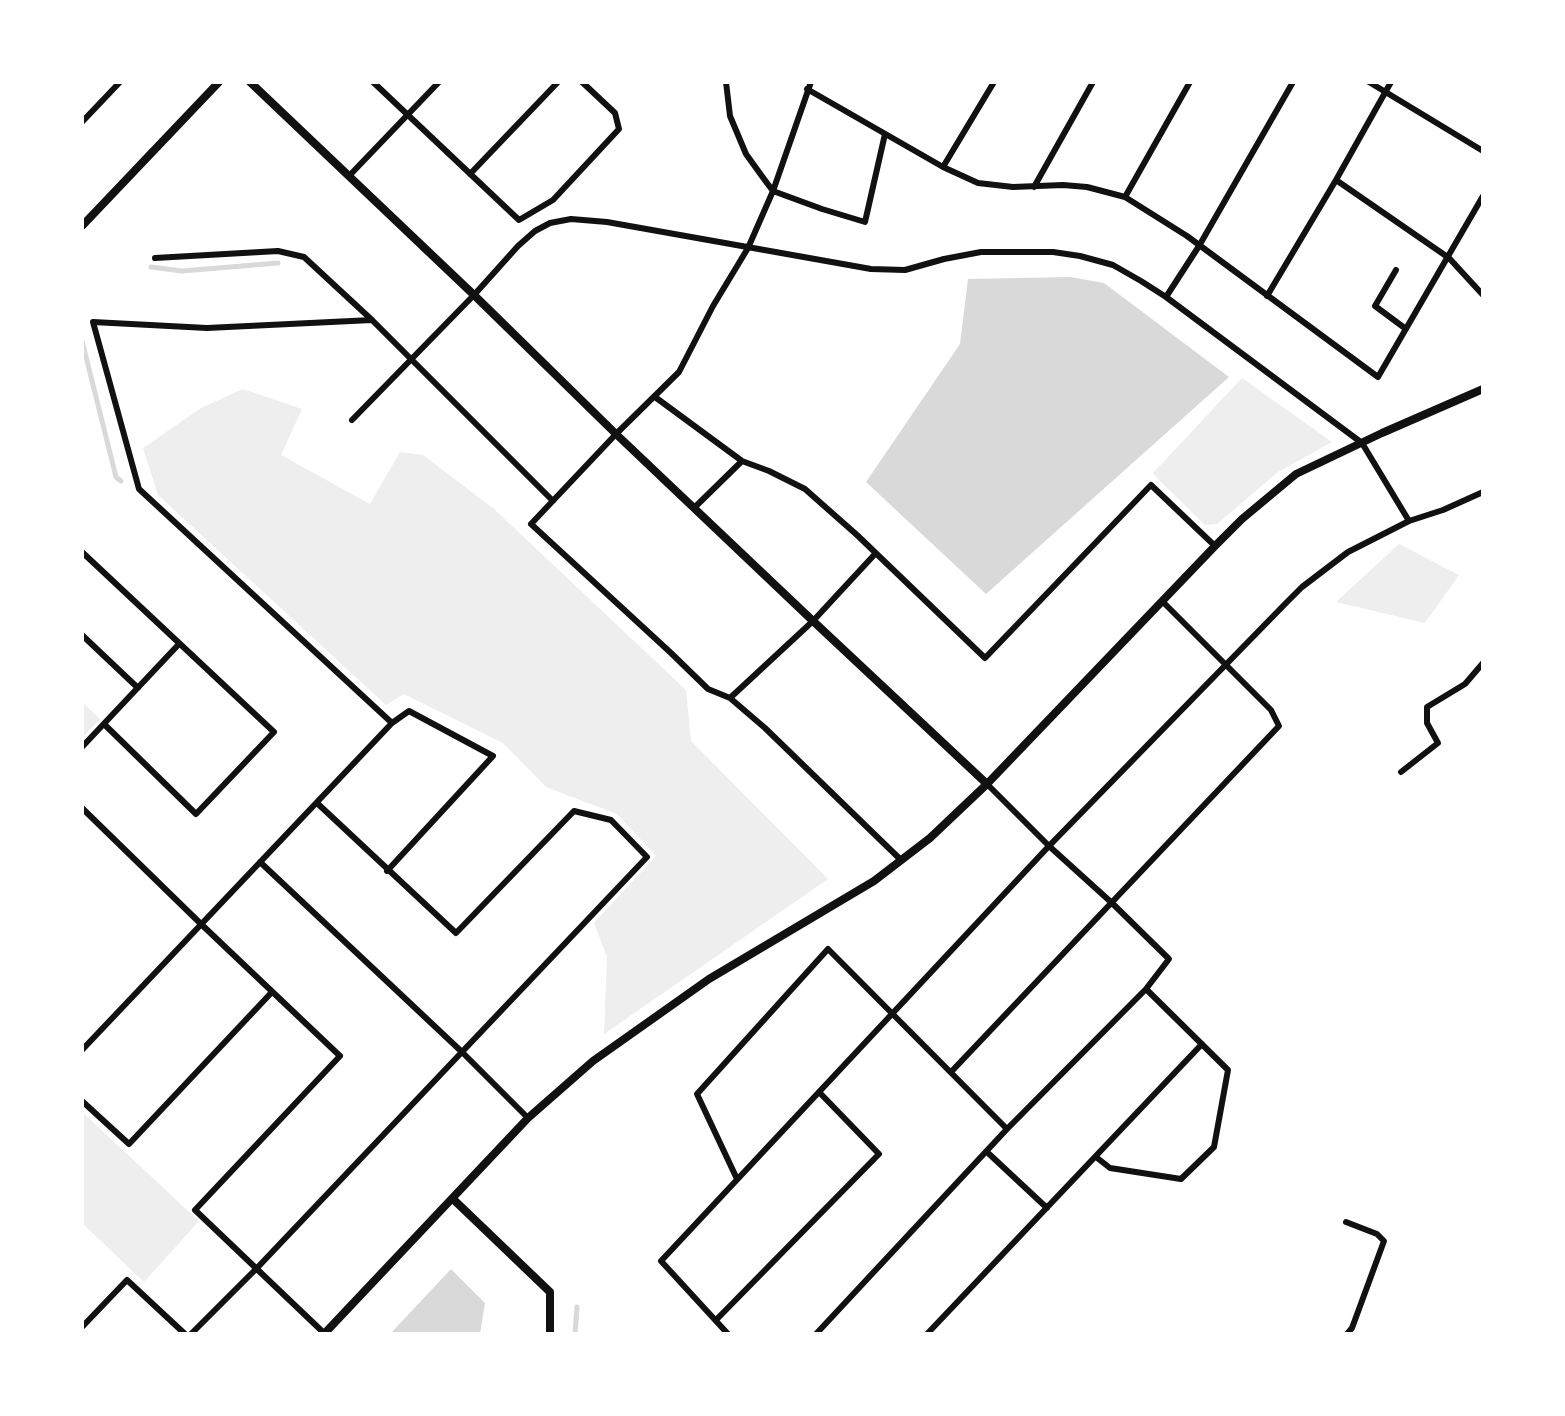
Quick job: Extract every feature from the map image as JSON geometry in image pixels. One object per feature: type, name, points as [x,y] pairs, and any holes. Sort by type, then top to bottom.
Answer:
[{"type":"street","points":[[82,122],[120,82]]},
{"type":"street","points":[[82,226],[219,82]]},
{"type":"street","points":[[250,82],[1169,959],[1146,989],[1007,1129],[816,1334]]},
{"type":"street","points":[[373,82],[519,220],[553,200],[619,129],[615,113],[582,82]]},
{"type":"street","points":[[349,176],[439,82]]},
{"type":"street","points":[[470,174],[558,82]]},
{"type":"street","points":[[726,82],[730,116],[746,154],[773,191],[865,222],[885,134]]},
{"type":"street","points":[[943,167],[994,82]]},
{"type":"street","points":[[1034,187],[1093,82]]},
{"type":"street","points":[[1125,197],[1190,82]]},
{"type":"street","points":[[1166,297],[1199,246],[1293,82]]},
{"type":"street","points":[[1369,82],[1483,151]]},
{"type":"street","points":[[1267,296],[1391,82]]},
{"type":"street","points":[[901,860],[765,728],[730,698],[708,689],[531,524],[679,372],[748,248],[773,191],[809,86],[885,134],[978,183],[1087,187],[1125,197],[1187,236],[1378,377],[1483,196]]},
{"type":"street","points":[[1336,180],[1449,258],[1483,295]]},
{"type":"street","points":[[352,420],[518,246],[550,223],[571,219],[607,222],[882,270],[905,270],[981,252],[1053,252],[1113,265],[1166,297],[1362,443],[1409,521]]},
{"type":"street","points":[[155,258],[278,251],[304,257],[372,320],[553,501]]},
{"type":"street","points":[[1396,270],[1375,306],[1406,329]]},
{"type":"street","points":[[372,320],[207,328],[93,322],[139,489],[392,723]]},
{"type":"street","points":[[82,808],[340,1056],[195,1210],[325,1334],[528,1118],[593,1061],[709,979],[874,881],[930,838],[987,784],[1242,519],[1296,474],[1483,389]]},
{"type":"street","points":[[655,397],[742,461],[805,489],[985,658],[1151,485],[1215,546]]},
{"type":"street","points":[[694,508],[742,461]]},
{"type":"street","points":[[728,1334],[661,1261],[1049,846],[1285,604],[1348,552],[1409,521],[1483,492]]},
{"type":"street","points":[[82,552],[274,732],[196,814],[104,724]]},
{"type":"street","points":[[730,698],[813,621],[875,554]]},
{"type":"street","points":[[951,1072],[1279,726],[1271,710],[1162,601]]},
{"type":"street","points":[[82,635],[138,688]]},
{"type":"street","points":[[82,747],[179,644]]},
{"type":"street","points":[[1401,772],[1438,743],[1427,723],[1427,707],[1465,684],[1483,663]]},
{"type":"street","points":[[82,1050],[392,723],[409,711],[493,756],[387,871]]},
{"type":"street","points":[[191,1334],[647,857],[611,820],[574,811],[456,933],[317,803]]},
{"type":"street","points":[[260,862],[528,1118]]},
{"type":"street","points":[[737,1179],[697,1094],[828,949],[1007,1129]]},
{"type":"street","points":[[1096,1157],[1110,1168],[1181,1179],[1214,1147],[1228,1070],[1146,989]]},
{"type":"street","points":[[82,1101],[129,1144],[272,992]]},
{"type":"street","points":[[927,1334],[1202,1044]]},
{"type":"street","points":[[716,1320],[879,1154],[819,1092]]},
{"type":"street","points":[[987,1152],[1047,1208]]},
{"type":"street","points":[[453,1199],[550,1292],[550,1334]]},
{"type":"street","points":[[1346,1222],[1377,1234],[1384,1241],[1352,1328],[1347,1334]]},
{"type":"street","points":[[82,1327],[127,1280],[185,1334]]},
{"type":"shaded area","points":[[1070,277],[1104,283],[1229,377],[986,594],[866,482],[960,344],[968,279]]},
{"type":"shaded area","points":[[1242,378],[1332,442],[1278,472],[1217,524],[1205,525],[1153,473]]},
{"type":"shaded area","points":[[243,389],[302,409],[281,455],[370,504],[400,452],[423,455],[494,509],[686,690],[691,741],[828,879],[604,1034],[607,957],[594,923],[656,856],[617,814],[546,787],[503,743],[404,694],[386,705],[158,495],[143,448],[201,408]]},
{"type":"shaded area","points":[[1399,544],[1459,575],[1425,623],[1336,602]]},
{"type":"shaded area","points":[[82,702],[100,719],[82,738]]},
{"type":"shaded area","points":[[83,1113],[199,1221],[144,1282],[82,1223]]},
{"type":"shaded area","points":[[451,1269],[485,1303],[480,1334],[390,1334]]},
{"type":"waterway","points":[[151,267],[182,271],[278,263]]},
{"type":"waterway","points":[[82,341],[116,477],[121,481]]},
{"type":"waterway","points":[[575,1334],[577,1307]]}]
